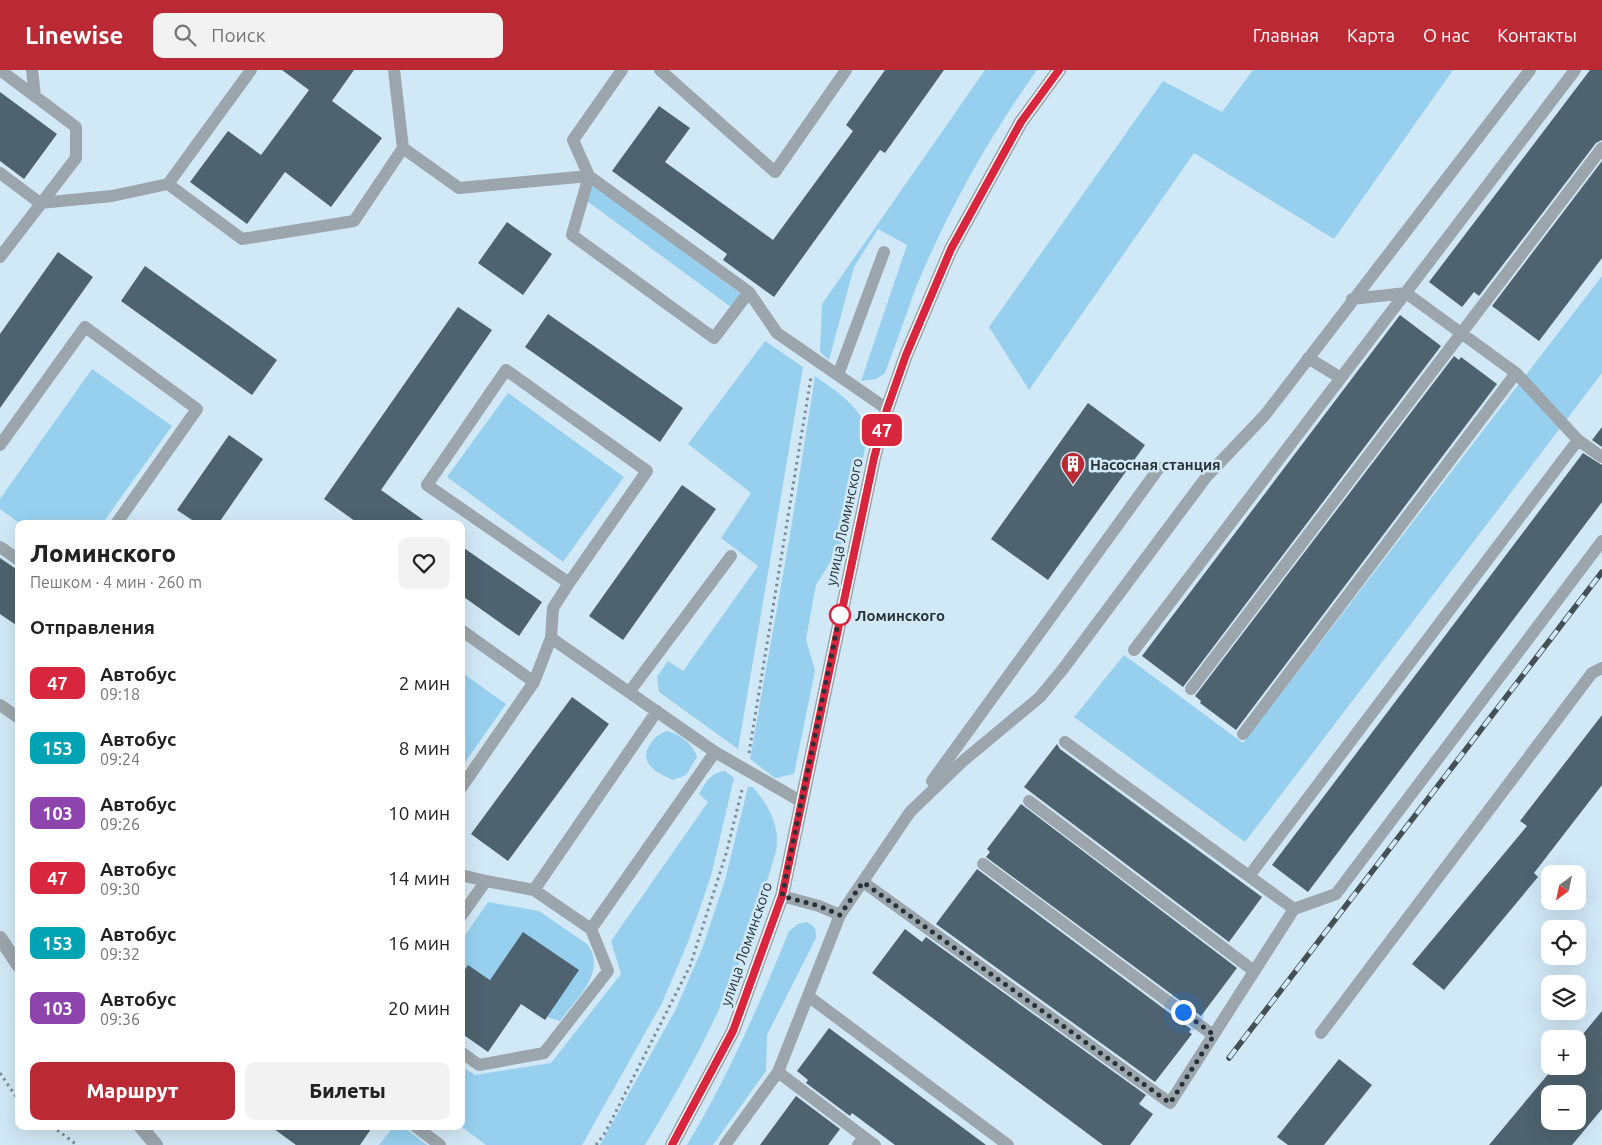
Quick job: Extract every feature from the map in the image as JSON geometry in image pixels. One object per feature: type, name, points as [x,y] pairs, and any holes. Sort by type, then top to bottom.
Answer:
[{"type":"street","name":"улица Ломинского","points":[[672,1145],[733,1031],[782,896],[872,467],[887,409],[906,355],[951,249],[1021,122],[1059,70]]},
{"type":"street","points":[[0,938],[15,960]]},
{"type":"street","points":[[143,1130],[156,1145]]},
{"type":"lane","points":[[0,70],[76,127],[76,158],[0,257]]},
{"type":"lane","points":[[32,70],[35,96]]},
{"type":"lane","points":[[0,174],[40,204],[112,196],[168,184],[251,70]]},
{"type":"lane","points":[[168,184],[242,239],[354,221],[403,148],[394,70]]},
{"type":"lane","points":[[622,70],[572,140],[590,176],[749,292],[777,333],[887,409]]},
{"type":"lane","points":[[660,70],[775,172],[846,70]]},
{"type":"lane","points":[[910,812],[963,761],[1040,697],[1207,476],[1265,415],[1352,299],[1530,70]]},
{"type":"lane","points":[[1134,650],[1576,70]]},
{"type":"lane","points":[[403,148],[459,188],[590,176]]},
{"type":"lane","points":[[1192,689],[1602,148]]},
{"type":"lane","points":[[590,176],[572,235],[714,338],[749,292]]},
{"type":"lane","points":[[838,375],[884,252]]},
{"type":"lane","points":[[1352,299],[1406,292],[1516,373],[1578,440],[1602,457]]},
{"type":"lane","points":[[0,445],[85,327],[197,409],[119,520]]},
{"type":"lane","points":[[1308,358],[1341,378]]},
{"type":"lane","points":[[465,782],[534,682],[550,638],[553,608],[647,470],[506,370],[427,485],[569,583]]},
{"type":"lane","points":[[1243,734],[1516,373]]},
{"type":"lane","points":[[1249,876],[1578,440]]},
{"type":"lane","points":[[725,1145],[778,1072],[840,915],[910,812],[1159,468]]},
{"type":"lane","points":[[863,882],[1170,1103],[1294,909],[1336,894],[1602,541]]},
{"type":"lane","points":[[0,548],[15,557]]},
{"type":"lane","points":[[630,691],[731,556]]},
{"type":"lane","points":[[465,633],[534,682]]},
{"type":"lane","points":[[550,638],[630,691],[715,752],[802,802]]},
{"type":"lane","points":[[1321,1033],[1592,673],[1602,668]]},
{"type":"lane","points":[[0,705],[15,715]]},
{"type":"lane","points":[[534,890],[657,711]]},
{"type":"lane","points":[[1065,742],[1294,909]]},
{"type":"lane","points":[[591,929],[715,752]]},
{"type":"lane","points":[[1029,801],[1254,971]]},
{"type":"lane","points":[[983,864],[1214,1035]]},
{"type":"lane","points":[[465,876],[534,890],[591,929],[608,972],[544,1053],[479,1065],[465,1055]]},
{"type":"lane","points":[[465,910],[486,880]]},
{"type":"lane","points":[[782,896],[819,906],[840,915]]},
{"type":"lane","points":[[808,996],[1008,1145]]},
{"type":"lane","points":[[778,1072],[861,1141],[875,1145]]},
{"type":"lane","points":[[420,1130],[440,1145]]},
{"type":"path","points":[[0,1073],[15,1095]]},
{"type":"path","points":[[57,1130],[77,1145]]},
{"type":"shaded area","points":[[985,70],[1037,70],[1002,121],[954,205],[915,290],[885,373],[876,379],[861,381],[907,245],[878,229],[854,267],[829,360],[820,352],[822,304]]},
{"type":"shaded area","points":[[1253,70],[1453,70],[1334,239],[1194,153],[1029,390],[989,327],[1163,81],[1222,112]]},
{"type":"shaded area","points":[[592,184],[741,294],[731,307],[587,201]]},
{"type":"shaded area","points":[[1602,276],[1602,373],[1245,842],[1074,717],[1124,655],[1243,743]]},
{"type":"shaded area","points":[[765,341],[803,367],[738,749],[659,692],[657,677],[668,661],[683,671],[758,566],[721,538],[751,493],[688,444]]},
{"type":"shaded area","points":[[92,369],[172,426],[105,520],[15,520],[0,509],[0,499]]},
{"type":"shaded area","points":[[815,376],[847,400],[859,414],[869,432],[843,542],[816,585],[806,639],[815,671],[794,774],[775,778],[750,759],[790,535]]},
{"type":"shaded area","points":[[508,393],[624,477],[563,562],[447,477]]},
{"type":"shaded area","points":[[465,675],[506,704],[465,762]]},
{"type":"shaded area","points":[[667,731],[677,734],[685,740],[697,757],[686,775],[673,780],[660,774],[650,766],[646,756],[647,750],[653,741]]},
{"type":"shaded area","points":[[725,771],[734,778],[711,876],[688,942],[662,1003],[582,1145],[486,1145],[465,1129],[465,1069],[475,1075],[551,1063],[621,974],[611,941],[708,802],[699,794],[706,782],[720,772]]},
{"type":"shaded area","points":[[748,787],[753,787],[773,818],[777,833],[777,846],[755,920],[729,987],[681,1083],[645,1145],[600,1145],[675,1011],[702,949],[725,880]]},
{"type":"shaded area","points":[[488,902],[539,911],[587,944],[593,954],[592,974],[581,994],[560,1021],[547,1017],[468,965],[465,969],[465,935]]},
{"type":"shaded area","points":[[806,922],[814,928],[816,938],[767,1035],[766,1071],[713,1145],[687,1145],[716,1093],[742,1040],[789,931],[798,924]]},
{"type":"shaded area","points":[[391,1130],[407,1130],[427,1145],[379,1145]]},
{"type":"building","points":[[282,70],[354,70],[332,101],[382,138],[331,207],[285,172],[247,224],[190,182],[228,131],[261,155],[309,90]]},
{"type":"building","points":[[885,70],[944,70],[885,153],[880,150],[774,297],[723,260],[727,254],[612,171],[659,106],[690,128],[665,162],[773,240],[853,131],[846,125]]},
{"type":"building","points":[[1590,70],[1602,70],[1602,140],[1596,143],[1479,296],[1474,292],[1462,307],[1429,282]]},
{"type":"building","points":[[0,92],[57,134],[24,179],[0,161]]},
{"type":"building","points":[[1602,161],[1602,258],[1539,341],[1492,306]]},
{"type":"building","points":[[507,222],[552,254],[523,295],[478,263]]},
{"type":"building","points":[[58,252],[93,277],[0,408],[0,334]]},
{"type":"building","points":[[145,266],[277,360],[252,395],[121,301]]},
{"type":"building","points":[[458,307],[492,330],[381,490],[423,520],[353,520],[324,499]]},
{"type":"building","points":[[548,314],[683,408],[660,442],[525,347]]},
{"type":"building","points":[[1400,315],[1441,346],[1183,687],[1142,656]]},
{"type":"building","points":[[1454,356],[1459,360],[1461,357],[1497,384],[1236,730],[1200,703],[1201,701],[1195,696]]},
{"type":"building","name":"Насосная станция","points":[[1088,403],[1145,445],[1048,580],[991,539]]},
{"type":"building","points":[[1602,427],[1602,447],[1592,440]]},
{"type":"building","points":[[229,435],[263,459],[221,520],[192,520],[177,510]]},
{"type":"building","points":[[1583,453],[1602,465],[1602,502],[1308,892],[1272,865]]},
{"type":"building","points":[[682,485],[716,509],[623,640],[589,616]]},
{"type":"building","points":[[465,549],[542,602],[519,636],[465,598]]},
{"type":"building","points":[[0,558],[15,568],[15,624],[0,614]]},
{"type":"building","points":[[572,697],[609,724],[508,861],[471,834]]},
{"type":"building","points":[[1602,715],[1602,785],[1534,873],[1538,877],[1444,990],[1412,964],[1527,826],[1520,821]]},
{"type":"building","points":[[1057,744],[1060,749],[1262,897],[1229,942],[1024,787]]},
{"type":"building","points":[[1021,804],[1237,968],[1201,1016],[986,857],[990,852],[987,849]]},
{"type":"building","points":[[977,869],[1191,1029],[1189,1032],[1192,1034],[1155,1082],[936,924]]},
{"type":"building","points":[[905,929],[922,942],[926,937],[1146,1095],[1139,1104],[1153,1114],[1130,1145],[1103,1145],[872,973]]},
{"type":"building","points":[[523,932],[579,970],[545,1020],[521,1004],[488,1052],[465,1036],[465,969],[468,965],[490,980]]},
{"type":"building","points":[[1602,1011],[1602,1109],[1586,1128],[1586,1085],[1541,1085],[1541,1130],[1584,1130],[1572,1145],[1489,1145],[1547,1075],[1586,1075],[1586,1030]]},
{"type":"building","points":[[829,1028],[986,1145],[895,1145],[852,1113],[850,1116],[806,1083],[808,1080],[797,1071]]},
{"type":"building","points":[[1339,1059],[1372,1085],[1324,1145],[1288,1145],[1277,1137]]},
{"type":"building","points":[[796,1096],[840,1129],[828,1145],[760,1145]]},
{"type":"building","points":[[275,1130],[370,1130],[360,1145],[296,1145]]},
{"type":"railway","points":[[1229,1058],[1602,572]]},
{"type":"bus line","name":"47","points":[[672,1145],[688,1120],[733,1031],[782,896],[874,458],[887,409],[906,355],[951,249],[1021,122],[1059,70]]},
{"type":"place","name":"Насосная станция","points":[[1073,485]]},
{"type":"place","name":"Ломинского","points":[[840,615]]},
{"type":"route","points":[[840,615],[841,609],[782,896],[819,906],[840,915],[863,882],[1170,1103],[1214,1035],[1183,1012]]}]
